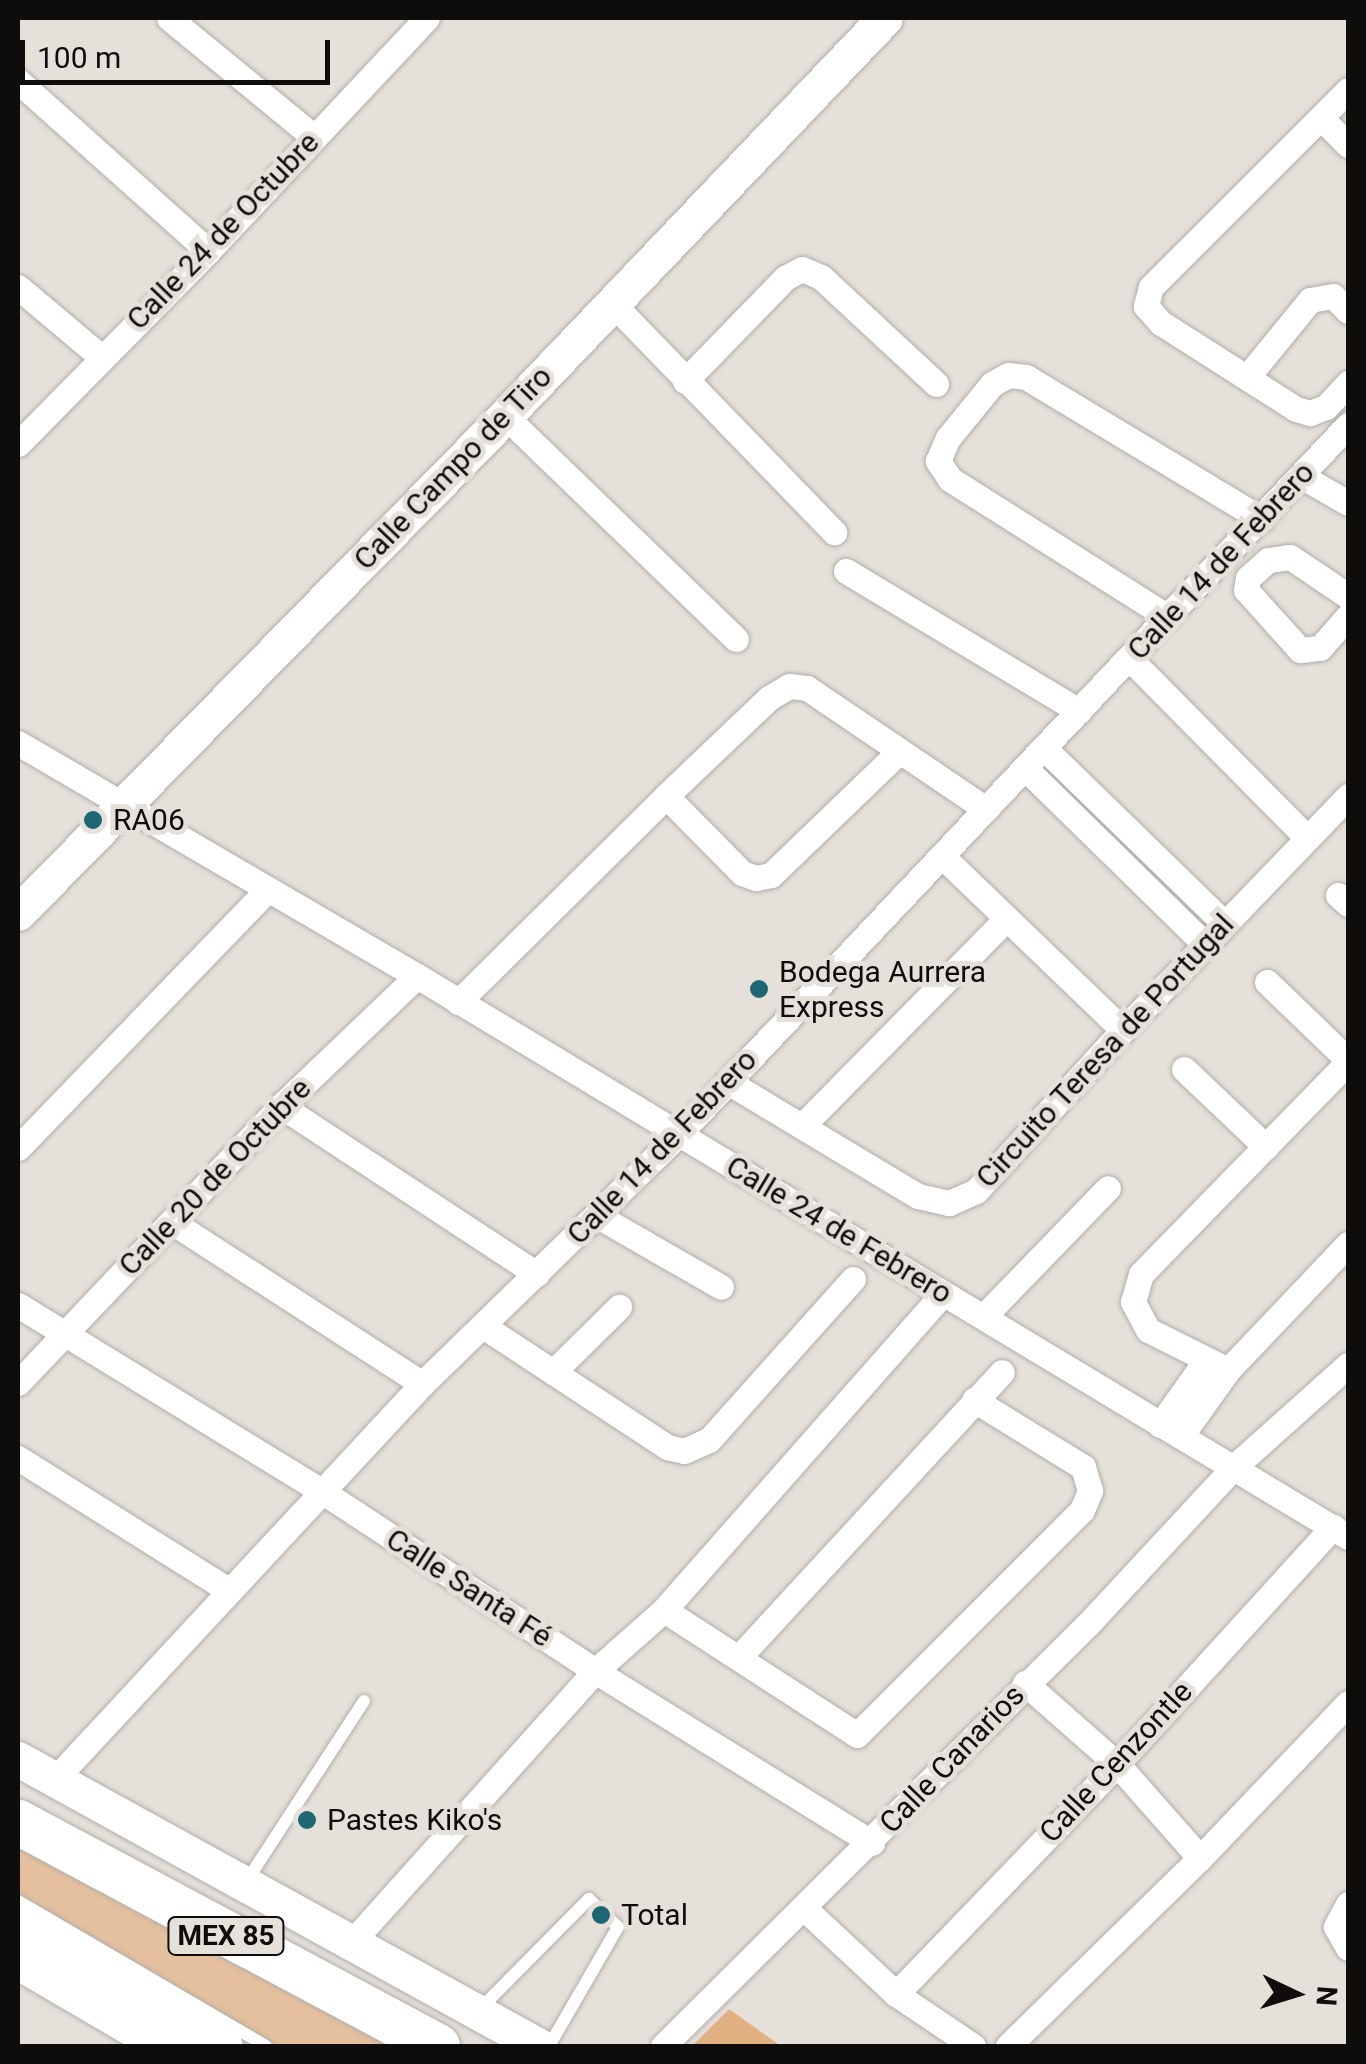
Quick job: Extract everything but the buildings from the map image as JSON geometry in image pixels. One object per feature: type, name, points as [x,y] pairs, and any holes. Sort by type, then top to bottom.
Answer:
[{"type":"highway","name":"MEX 85","points":[[18,1822],[437,2046]]},
{"type":"highway","points":[[18,1929],[220,2046]]},
{"type":"street","points":[[169,18],[314,137]]},
{"type":"street","name":"Calle Campo de Tiro","points":[[18,914],[613,304],[885,18]]},
{"type":"street","name":"Calle 24 de Octubre","points":[[18,444],[208,251],[418,21]]},
{"type":"street","points":[[18,81],[208,251]]},
{"type":"street","points":[[1348,90],[1151,288],[1146,306],[1161,323],[1310,414],[1326,407],[1348,383]]},
{"type":"street","points":[[1322,120],[1348,145]]},
{"type":"street","points":[[685,381],[784,278],[802,269],[821,277],[936,384]]},
{"type":"street","points":[[18,287],[101,357]]},
{"type":"street","points":[[1248,376],[1310,300],[1333,296],[1348,311]]},
{"type":"street","points":[[613,304],[834,532]]},
{"type":"street","points":[[1168,617],[950,479],[938,461],[948,438],[992,384],[1008,375],[1026,377],[1261,519]]},
{"type":"street","points":[[504,416],[736,639]]},
{"type":"street","name":"Calle 14 de Febrero","points":[[55,1779],[422,1384],[678,1134],[1348,425]]},
{"type":"street","points":[[1302,476],[1348,504]]},
{"type":"street","points":[[1348,596],[1290,558],[1268,560],[1248,578],[1246,590],[1300,650],[1320,648],[1348,616]]},
{"type":"street","points":[[846,571],[1080,711]]},
{"type":"street","points":[[1129,658],[1307,838]]},
{"type":"street","points":[[458,1002],[666,796],[769,698],[789,686],[807,688],[986,809]]},
{"type":"street","name":"Calle 24 de Febrero","points":[[18,743],[417,976],[1340,1532]]},
{"type":"street","points":[[1044,748],[1224,924]]},
{"type":"street","points":[[666,796],[742,873],[756,878],[772,874],[899,752]]},
{"type":"street","points":[[1025,768],[1204,944]]},
{"type":"street","name":"Circuito Teresa de Portugal","points":[[728,1082],[918,1196],[949,1202],[976,1191],[1122,1030],[1348,796]]},
{"type":"street","points":[[942,856],[1122,1030]]},
{"type":"street","points":[[18,1148],[266,891]]},
{"type":"street","points":[[802,1126],[1005,920]]},
{"type":"street","name":"Calle 20 de Octubre","points":[[18,1382],[281,1106],[417,976]]},
{"type":"street","points":[[1217,1365],[1148,1330],[1133,1302],[1141,1274],[1348,1061],[1267,982]]},
{"type":"street","points":[[1184,1070],[1266,1147]]},
{"type":"street","points":[[281,1106],[537,1274]]},
{"type":"street","points":[[984,1316],[1108,1188]]},
{"type":"street","points":[[596,1215],[721,1287]]},
{"type":"street","points":[[172,1222],[422,1384]]},
{"type":"street","points":[[1171,1430],[1217,1365],[1348,1244]]},
{"type":"street","points":[[483,1326],[667,1448],[684,1451],[709,1440],[853,1279]]},
{"type":"street","points":[[351,1943],[595,1671],[664,1610],[943,1293]]},
{"type":"street","name":"Calle Santa Fé","points":[[18,1305],[323,1492],[595,1671],[872,1843]]},
{"type":"street","points":[[553,1372],[618,1308]]},
{"type":"street","name":"Calle Canarios","points":[[664,2046],[1088,1624],[1235,1466],[1348,1365]]},
{"type":"street","points":[[740,1656],[1002,1372]]},
{"type":"street","points":[[664,1610],[857,1735],[1082,1510],[1090,1491],[1083,1468],[974,1400]]},
{"type":"street","points":[[18,1458],[227,1590]]},
{"type":"street","name":"Calle Cenzontle","points":[[896,1994],[1340,1532]]},
{"type":"street","points":[[1025,1683],[1117,1764],[1200,1858]]},
{"type":"street","points":[[1008,2046],[1200,1858],[1348,1703]]},
{"type":"street","points":[[18,1759],[539,2046]]},
{"type":"street","points":[[1348,1904],[1336,1927],[1348,1948]]},
{"type":"street","points":[[805,1909],[896,1994],[973,2046]]},
{"type":"street","points":[[18,1962],[141,2041]]},
{"type":"lane","points":[[244,1884],[364,1700]]},
{"type":"lane","points":[[18,1834],[408,2046]]},
{"type":"lane","points":[[477,2012],[589,1899],[618,1927],[549,2046]]},
{"type":"lane","points":[[18,1902],[266,2046]]},
{"type":"shaded area","points":[[18,1842],[396,2046],[275,2046],[18,1897]]},
{"type":"place","name":"RA06","points":[[93,820]]},
{"type":"place","name":"Bodega Aurrera Express","points":[[759,989]]},
{"type":"place","name":"Pastes Kiko's","points":[[307,1820]]},
{"type":"place","name":"Total","points":[[601,1915]]}]
